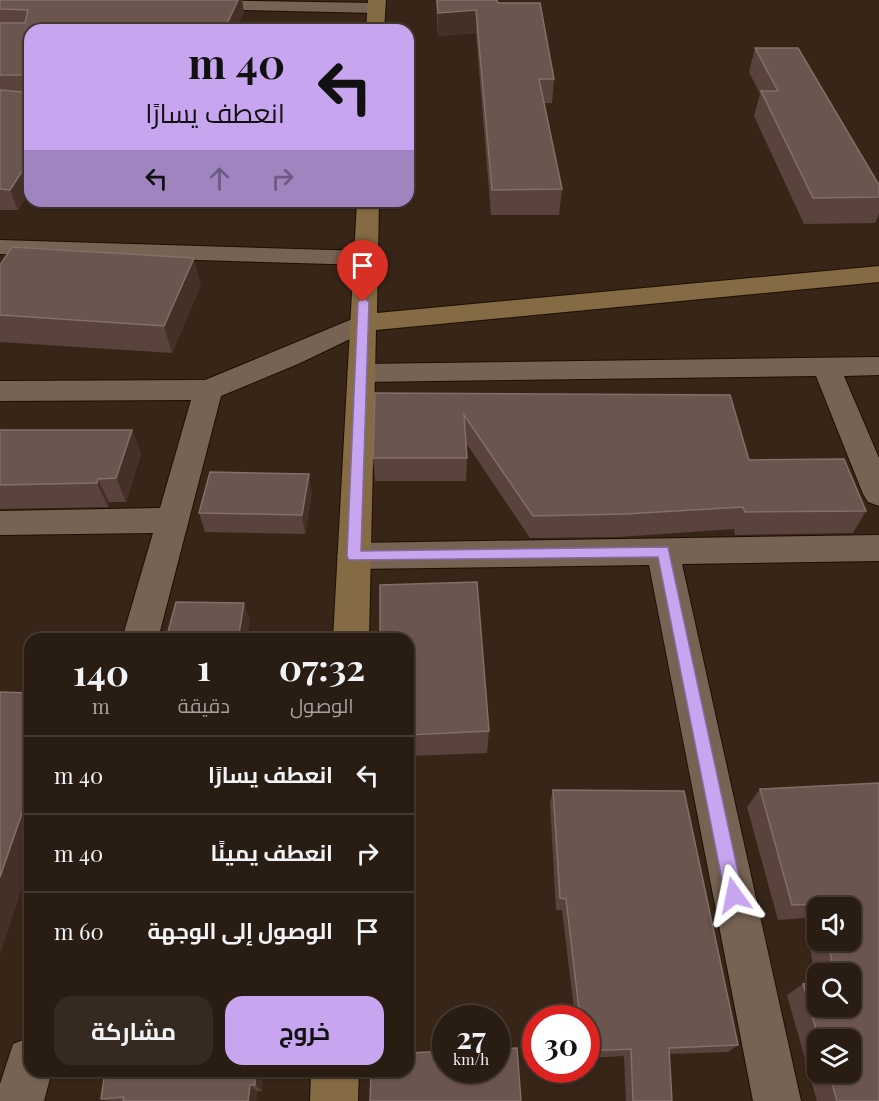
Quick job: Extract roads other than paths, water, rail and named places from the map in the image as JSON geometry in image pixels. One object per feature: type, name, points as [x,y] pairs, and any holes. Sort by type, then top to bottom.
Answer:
[{"type":"street","points":[[249,22],[261,3]]},
{"type":"street","points":[[178,4],[376,4],[375,24]]},
{"type":"street","points":[[351,633],[368,207]]},
{"type":"street","points":[[0,247],[365,258]]},
{"type":"street","points":[[0,391],[208,390],[288,358],[362,323],[879,274]]},
{"type":"street","points":[[361,373],[879,366]]},
{"type":"street","points":[[826,367],[879,494]]},
{"type":"street","points":[[142,633],[208,390]]},
{"type":"street","points":[[0,523],[171,520]]},
{"type":"street","points":[[354,556],[879,548]]},
{"type":"street","points":[[663,551],[777,1101]]},
{"type":"street","points":[[20,1101],[26,1077]]},
{"type":"street","points":[[334,1101],[336,1077]]}]
